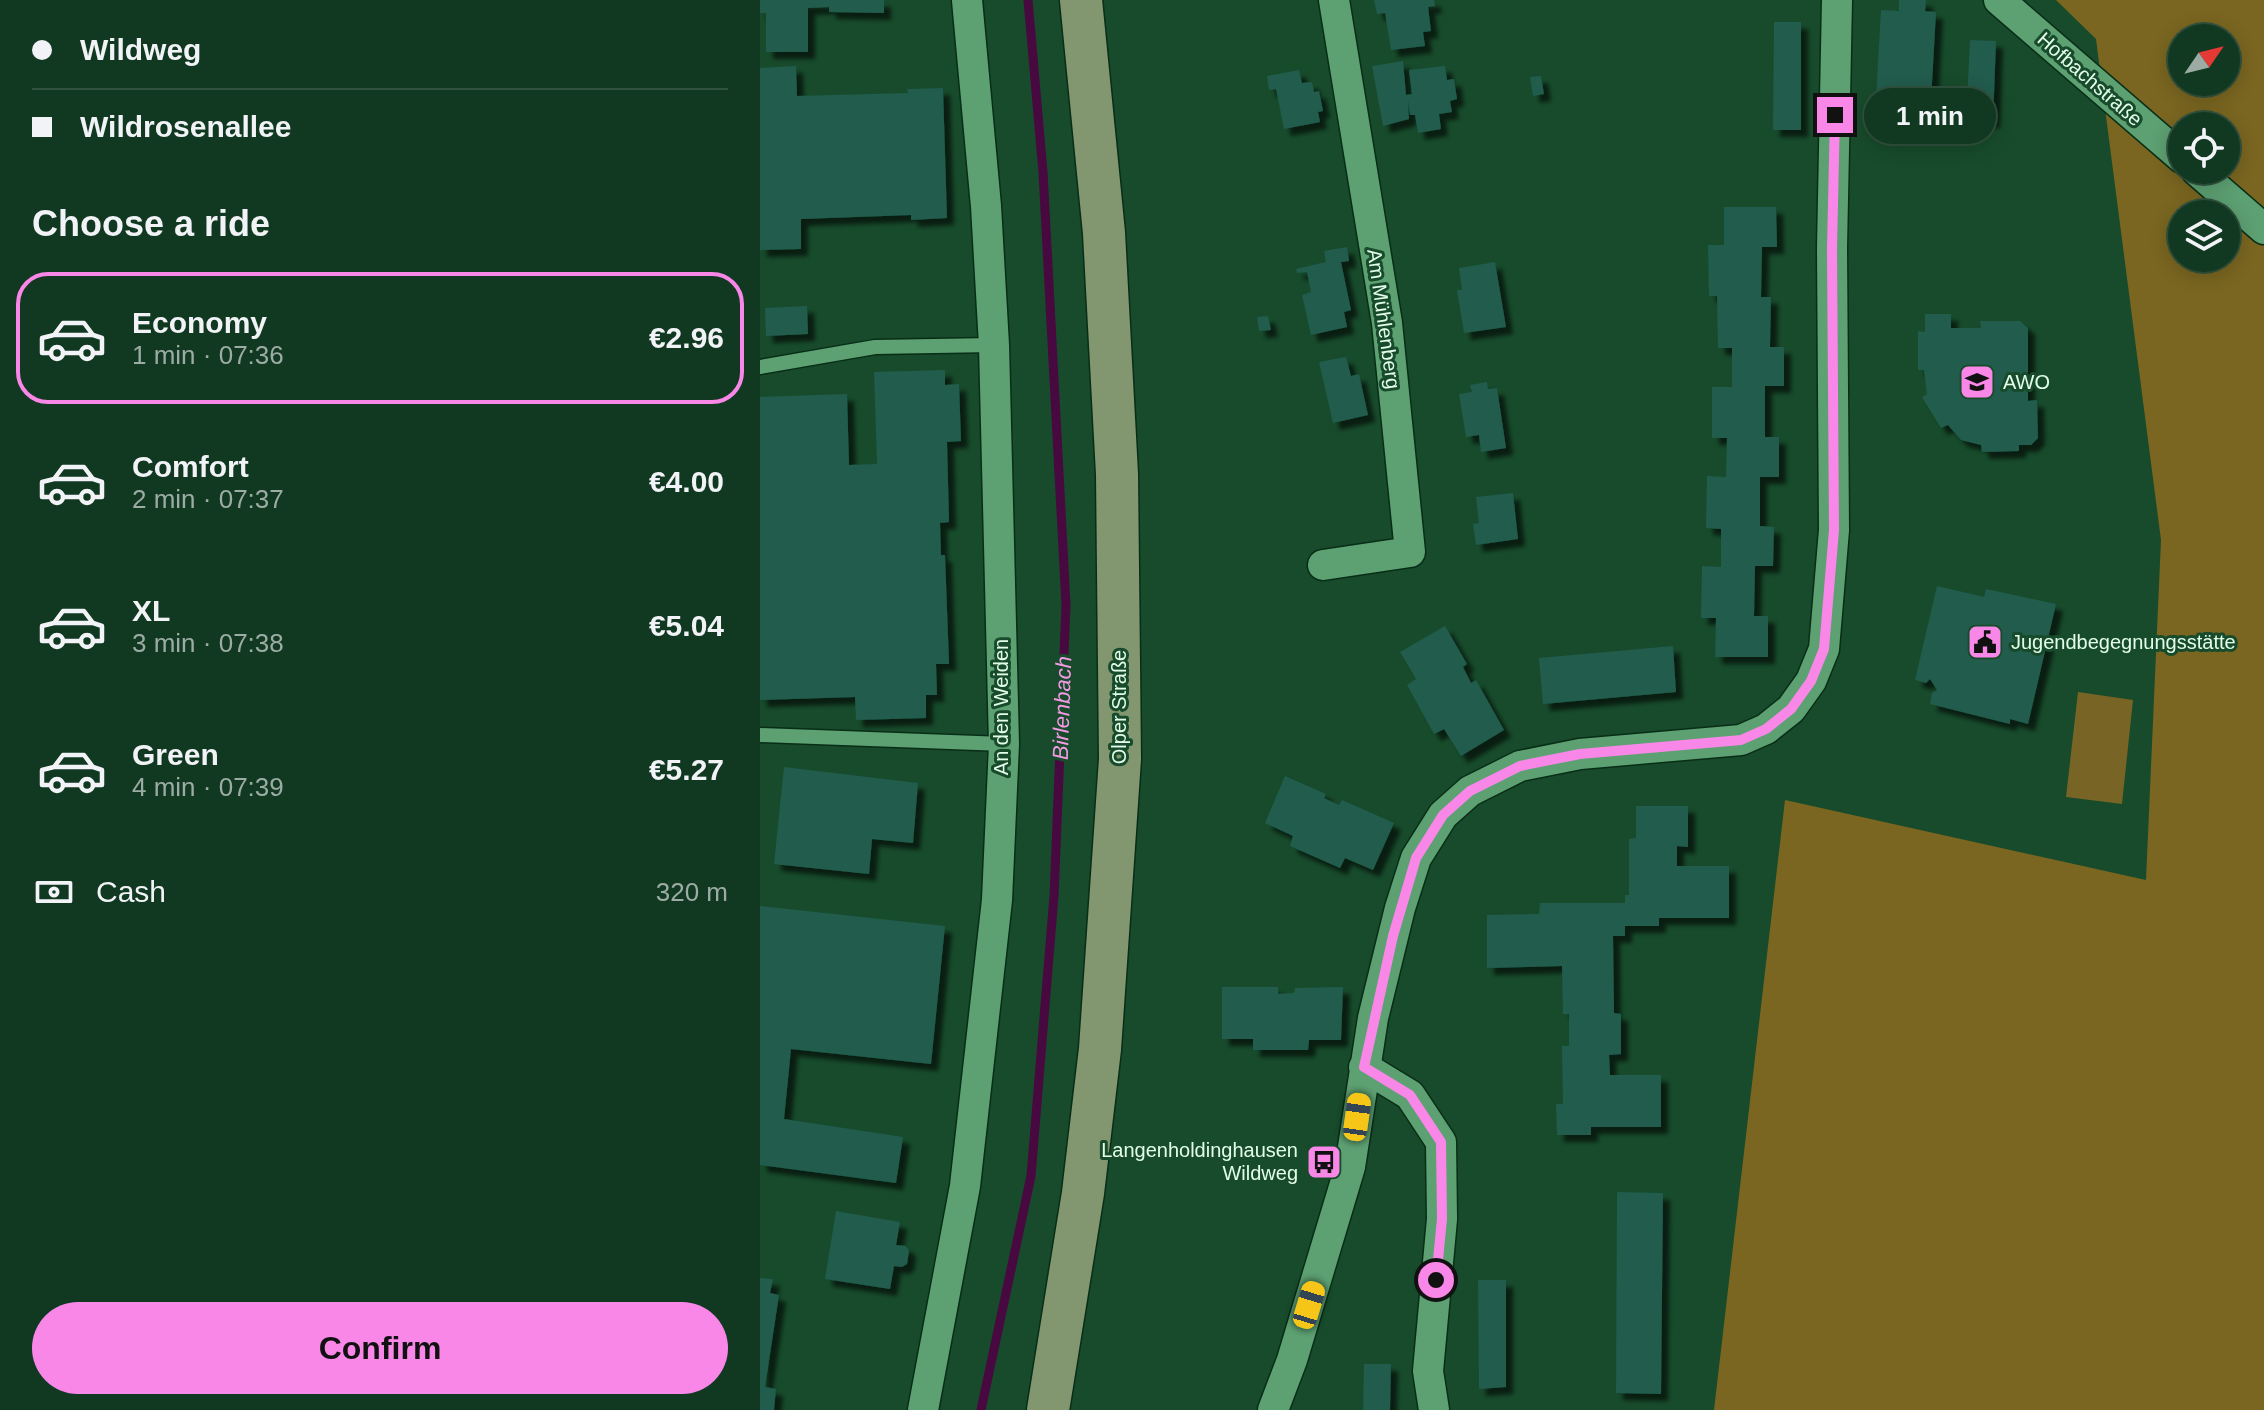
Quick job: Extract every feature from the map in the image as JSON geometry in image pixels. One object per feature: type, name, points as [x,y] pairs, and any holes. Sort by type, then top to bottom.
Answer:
[{"type":"main road","name":"Olper Straße","points":[[1048,1410],[1083,1193],[1100,1049],[1120,759],[1117,474],[1104,233],[1081,0]]},
{"type":"street","name":"An den Weiden","points":[[923,1410],[965,1186],[997,900],[1004,744],[994,345],[986,206],[967,0]]},
{"type":"street","name":"Am Mühlenberg","points":[[1323,565],[1410,552],[1387,323],[1334,0]]},
{"type":"street","points":[[1273,1410],[1292,1360],[1350,1167],[1364,1067],[1393,936],[1416,858],[1443,815],[1470,791],[1520,766],[1580,754],[1741,740],[1766,729],[1791,709],[1811,681],[1824,649],[1834,530],[1832,248],[1837,0]]},
{"type":"street","name":"Hofbachstraße","points":[[1999,0],[2168,146]]},
{"type":"street","points":[[2212,184],[2264,229]]},
{"type":"street","points":[[1364,1067],[1410,1095],[1441,1142],[1442,1219],[1428,1371],[1434,1410]]},
{"type":"lane","points":[[760,367],[875,347],[994,345]]},
{"type":"lane","points":[[760,735],[1004,744]]},
{"type":"shaded area","points":[[2056,0],[2264,0],[2264,1410],[1714,1410],[1785,800],[2146,880],[2161,540],[2096,39]]},
{"type":"shaded area","points":[[2078,692],[2133,700],[2122,804],[2066,797]]},
{"type":"building","points":[[760,0],[884,0],[884,13],[829,12],[829,7],[808,8],[808,52],[766,52],[766,13],[760,13]]},
{"type":"building","points":[[1374,0],[1434,0],[1435,6],[1428,7],[1431,31],[1423,32],[1425,46],[1391,50],[1385,13],[1377,14]]},
{"type":"building","points":[[1899,0],[1926,0],[1925,11],[1936,12],[1930,118],[1875,117],[1881,10],[1899,11]]},
{"type":"building","points":[[1774,22],[1801,22],[1801,130],[1773,130]]},
{"type":"building","points":[[1970,40],[1996,41],[1993,121],[1966,120]]},
{"type":"building","points":[[1403,61],[1406,95],[1412,94],[1409,70],[1445,66],[1447,80],[1454,79],[1457,99],[1450,101],[1452,112],[1439,114],[1441,129],[1418,133],[1415,115],[1410,115],[1408,101],[1409,119],[1383,126],[1372,66]]},
{"type":"building","points":[[796,66],[797,96],[908,93],[907,89],[943,88],[947,218],[911,220],[911,215],[801,219],[801,249],[760,250],[760,68]]},
{"type":"building","points":[[1299,70],[1302,83],[1312,82],[1314,92],[1319,91],[1323,111],[1318,112],[1320,122],[1284,129],[1276,89],[1269,90],[1267,76]]},
{"type":"building","points":[[1541,76],[1544,94],[1533,96],[1530,77]]},
{"type":"building","points":[[1724,207],[1776,207],[1777,247],[1762,247],[1761,297],[1771,297],[1770,347],[1784,347],[1784,386],[1765,386],[1765,437],[1779,437],[1779,477],[1760,477],[1760,526],[1774,527],[1773,566],[1755,566],[1754,616],[1768,616],[1768,657],[1715,657],[1716,618],[1701,618],[1702,566],[1721,567],[1721,529],[1706,528],[1707,476],[1726,477],[1727,438],[1712,438],[1712,387],[1732,387],[1732,348],[1718,348],[1717,296],[1709,296],[1708,245],[1724,245]]},
{"type":"building","points":[[1347,247],[1349,261],[1341,262],[1351,310],[1344,312],[1347,327],[1311,335],[1302,295],[1311,292],[1307,272],[1297,273],[1296,269],[1326,262],[1324,251]]},
{"type":"building","points":[[1495,262],[1506,327],[1464,333],[1457,290],[1462,290],[1459,268]]},
{"type":"building","points":[[807,306],[808,334],[766,336],[765,308]]},
{"type":"building","name":"AWO","points":[[1925,314],[1951,314],[1951,328],[1981,328],[1980,321],[2020,321],[2028,328],[2028,401],[2037,400],[2038,438],[2031,445],[2019,445],[2019,451],[1982,452],[1981,445],[1961,440],[1948,425],[1941,428],[1922,397],[1927,394],[1924,370],[1918,370],[1918,331],[1925,332]]},
{"type":"building","points":[[1268,316],[1271,330],[1259,331],[1257,317]]},
{"type":"building","points":[[1346,357],[1351,376],[1359,374],[1368,415],[1333,423],[1319,362]]},
{"type":"building","points":[[945,370],[945,385],[959,384],[961,441],[947,442],[949,522],[940,523],[941,555],[945,555],[949,664],[936,664],[937,695],[926,695],[926,718],[856,720],[855,697],[760,700],[760,397],[847,394],[849,465],[877,464],[874,372]]},
{"type":"building","points":[[1487,382],[1488,389],[1497,388],[1506,448],[1481,452],[1479,435],[1466,437],[1459,394],[1472,392],[1470,385]]},
{"type":"building","points":[[1513,493],[1518,539],[1476,545],[1473,524],[1479,523],[1476,497]]},
{"type":"building","name":"Jugendbegegnungsstätte","points":[[1937,586],[1984,597],[1986,589],[2056,604],[2028,724],[2010,719],[2010,724],[1930,704],[1932,693],[1937,690],[1930,679],[1926,683],[1915,680]]},
{"type":"building","points":[[1445,626],[1467,664],[1463,667],[1471,683],[1476,680],[1504,730],[1461,756],[1444,729],[1434,734],[1407,685],[1416,679],[1400,652]]},
{"type":"building","points":[[1673,646],[1676,692],[1543,704],[1539,658]]},
{"type":"building","points":[[784,767],[918,783],[913,843],[872,839],[869,874],[774,864]]},
{"type":"building","points":[[1285,776],[1326,794],[1324,798],[1339,805],[1342,800],[1394,823],[1373,870],[1345,858],[1340,868],[1290,846],[1293,836],[1265,823]]},
{"type":"building","points":[[1636,806],[1688,806],[1688,847],[1677,846],[1677,866],[1729,866],[1729,918],[1659,918],[1659,926],[1625,926],[1625,936],[1613,936],[1614,1013],[1621,1014],[1621,1054],[1609,1055],[1610,1075],[1661,1075],[1661,1127],[1591,1127],[1591,1135],[1557,1135],[1556,1104],[1563,1104],[1562,1046],[1569,1046],[1569,1014],[1563,1014],[1562,966],[1487,968],[1487,915],[1539,914],[1540,903],[1625,903],[1625,895],[1629,895],[1629,839],[1636,838]]},
{"type":"building","points":[[760,906],[945,926],[931,1064],[791,1049],[784,1119],[903,1137],[896,1183],[760,1165]]},
{"type":"building","points":[[1222,987],[1278,987],[1278,994],[1294,993],[1295,988],[1343,987],[1341,1040],[1309,1040],[1308,1050],[1253,1050],[1253,1039],[1222,1039]]},
{"type":"building","points":[[1617,1192],[1663,1193],[1661,1394],[1616,1393]]},
{"type":"building","points":[[836,1211],[900,1222],[896,1245],[906,1246],[909,1251],[907,1264],[894,1266],[890,1289],[825,1279]]},
{"type":"building","points":[[760,1278],[773,1279],[770,1293],[779,1295],[765,1387],[776,1389],[774,1410],[760,1410]]},
{"type":"building","points":[[1478,1280],[1506,1280],[1506,1387],[1479,1389]]},
{"type":"building","points":[[1364,1364],[1391,1364],[1390,1410],[1363,1410]]},
{"type":"waterway","name":"Birlenbach","points":[[981,1410],[1031,1176],[1054,896],[1066,605],[1043,172],[1028,0]]},
{"type":"place","name":"AWO","points":[[1977,382]]},
{"type":"place","name":"Jugendbegegnungsstätte","points":[[1985,642]]},
{"type":"place","name":"Langenholdinghausen Wildweg","points":[[1324,1162]]},
{"type":"route","points":[[1436,1280],[1442,1219],[1441,1142],[1410,1095],[1364,1067],[1393,936],[1416,858],[1443,815],[1470,791],[1520,766],[1580,754],[1741,740],[1766,729],[1791,709],[1811,681],[1824,649],[1834,530],[1832,248],[1835,115]]}]
